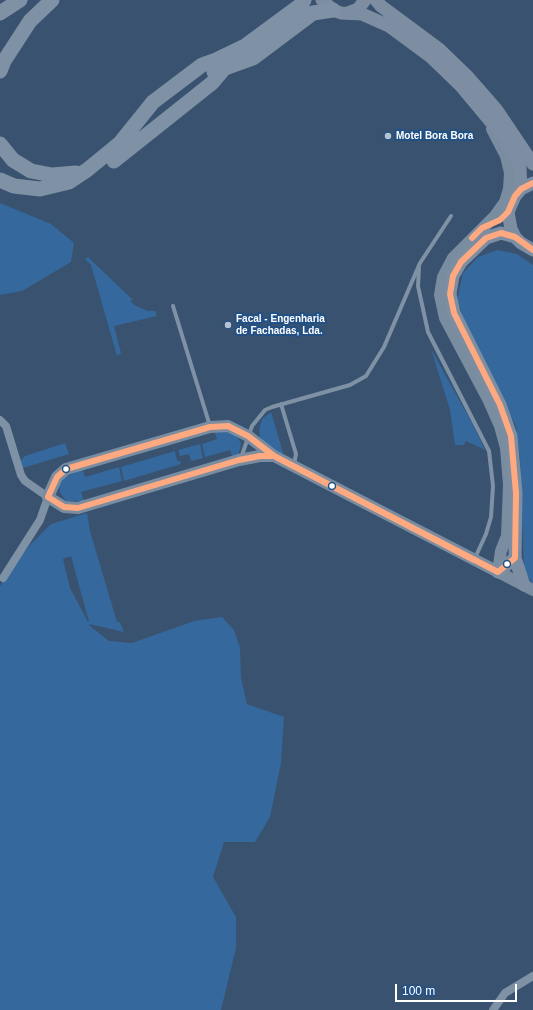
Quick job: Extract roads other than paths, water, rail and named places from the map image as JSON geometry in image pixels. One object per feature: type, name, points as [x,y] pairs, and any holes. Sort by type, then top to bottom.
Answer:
[{"type":"highway","points":[[0,13],[20,0]]},
{"type":"highway","points":[[0,71],[4,61],[30,21],[52,0]]},
{"type":"highway","points":[[245,46],[257,29],[279,12],[289,0]]},
{"type":"highway","points":[[0,180],[14,186],[40,189],[69,182],[87,170],[120,143],[143,115],[220,65],[302,4],[304,0]]},
{"type":"highway","points":[[0,191],[15,196],[50,196],[81,185],[107,167],[130,147],[139,132],[156,114],[213,72],[220,65],[253,58],[313,13],[328,5]]},
{"type":"highway","points":[[0,144],[13,160],[31,171],[52,175],[70,174],[87,170]]},
{"type":"main road","points":[[328,5],[341,13],[350,12],[358,9],[365,0]]},
{"type":"main road","points":[[376,0],[381,6],[439,49],[468,77],[496,109],[533,164]]},
{"type":"main road","points":[[350,12],[372,17],[410,40],[456,81],[506,140],[520,168],[521,190]]},
{"type":"main road","points":[[533,183],[521,190],[515,196],[508,212],[511,229],[515,237],[521,243],[533,250]]},
{"type":"main road","points":[[515,237],[501,233],[486,238],[461,262],[453,276],[450,294],[454,313],[500,405],[512,436],[516,493],[515,558],[528,587]]},
{"type":"main road","points":[[498,572],[515,558]]},
{"type":"street","points":[[481,109],[483,116],[497,137],[506,156],[510,173],[509,189],[504,202],[495,216],[453,258],[443,277],[440,295],[445,318],[489,402],[500,426],[506,448],[509,485],[507,536],[501,551],[498,572]]},
{"type":"street","points":[[482,228],[500,220],[508,212]]},
{"type":"street","points":[[0,420],[6,426],[21,475],[25,481],[64,507],[78,508],[239,460],[260,456],[274,456]]},
{"type":"street","points":[[3,578],[40,520],[57,477],[66,469],[210,427],[228,426],[248,436],[274,456],[528,587]]},
{"type":"street","points":[[474,560],[484,558],[501,551]]},
{"type":"street","points":[[493,1010],[505,993],[533,976]]},
{"type":"lane","points":[[239,460],[245,449],[248,436],[255,422],[264,410],[350,385],[366,376],[384,347],[420,263],[451,216]]},
{"type":"lane","points":[[420,263],[418,286],[428,332],[489,451],[493,486],[491,517],[486,534],[474,560]]},
{"type":"lane","points":[[173,306],[210,427]]},
{"type":"lane","points":[[281,404],[296,454],[293,466]]},
{"type":"place","name":"Motel Bora Bora","points":[[388,136]]},
{"type":"place","name":"Facal - Engenharia de Fachadas, Lda.","points":[[228,325]]}]
